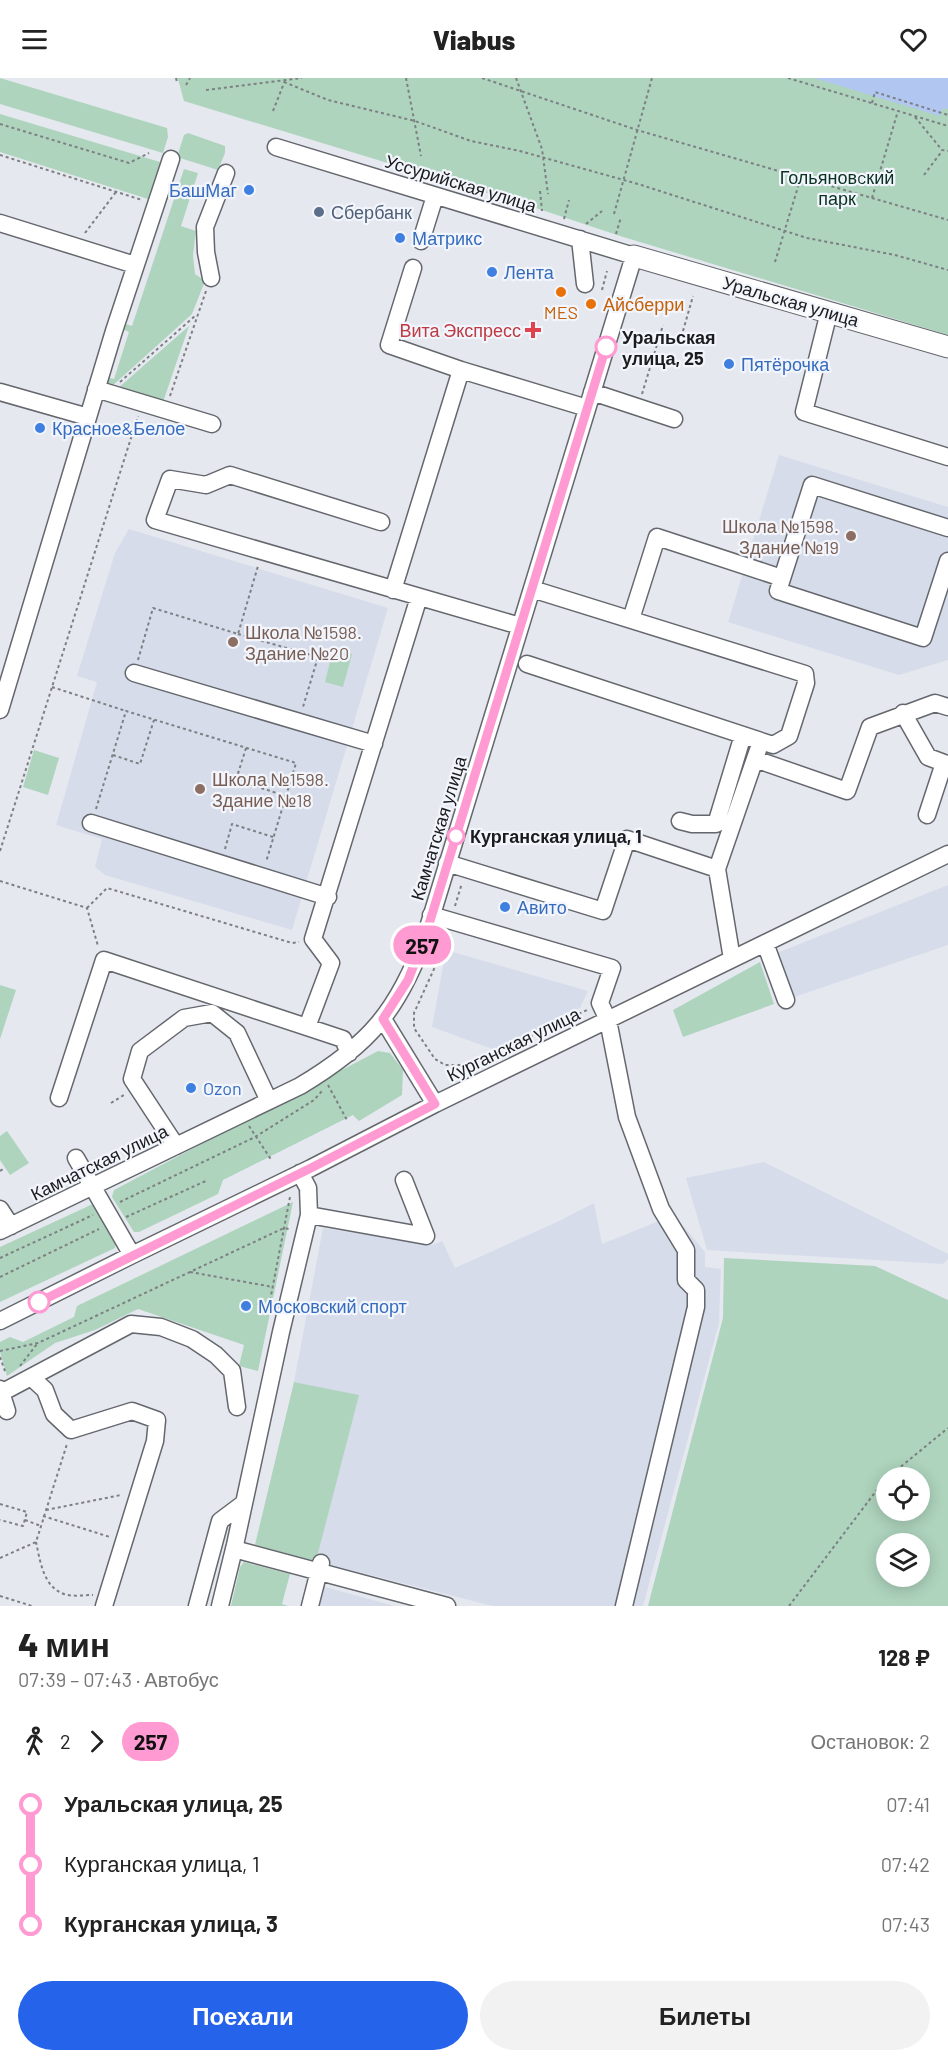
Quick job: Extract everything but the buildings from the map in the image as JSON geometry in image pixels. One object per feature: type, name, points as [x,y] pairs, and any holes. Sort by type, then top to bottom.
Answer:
[{"type":"main road","name":"Уральская улица","points":[[634,256],[948,347]]},
{"type":"street","name":"Уссурийская улица","points":[[276,147],[435,196],[581,234],[634,256]]},
{"type":"street","points":[[0,710],[88,417],[102,391],[135,265],[171,159]]},
{"type":"street","points":[[211,278],[206,252],[205,227],[226,173]]},
{"type":"street","points":[[421,242],[435,196]]},
{"type":"street","points":[[0,223],[135,265]]},
{"type":"street","points":[[581,234],[585,284]]},
{"type":"street","name":"Камчатская улица","points":[[5,1229],[269,1101],[324,1071],[370,1035],[383,1019],[408,980],[418,957],[634,256]]},
{"type":"street","points":[[413,268],[388,345],[461,370],[590,400],[638,407],[675,419]]},
{"type":"street","points":[[830,312],[804,412],[948,457]]},
{"type":"street","points":[[393,590],[461,370]]},
{"type":"street","points":[[102,391],[212,424]]},
{"type":"street","points":[[0,392],[88,417]]},
{"type":"street","points":[[381,522],[230,476],[206,485],[170,479],[155,520],[520,626]]},
{"type":"street","points":[[948,528],[812,485],[778,591],[923,638],[948,561]]},
{"type":"street","points":[[631,619],[657,537],[782,578]]},
{"type":"street","points":[[526,664],[773,745],[789,736],[806,683],[805,674],[532,589]]},
{"type":"street","points":[[307,1027],[331,963],[313,939],[328,897],[419,597]]},
{"type":"street","points":[[134,673],[374,744]]},
{"type":"street","points":[[755,759],[847,791],[870,727],[935,703],[948,707]]},
{"type":"street","points":[[903,713],[928,758],[946,764],[927,815]]},
{"type":"street","points":[[680,821],[692,824],[716,824],[743,735]]},
{"type":"street","points":[[732,959],[717,869],[761,741]]},
{"type":"street","points":[[91,823],[328,897]]},
{"type":"street","points":[[447,863],[603,911],[627,839],[717,869]]},
{"type":"street","name":"Курганская улица","points":[[0,1321],[435,1104],[948,854]]},
{"type":"street","points":[[431,915],[612,968],[600,1003],[608,1020],[627,1116],[661,1209],[686,1250],[686,1281],[696,1290],[696,1307],[624,1606]]},
{"type":"street","points":[[765,943],[786,1000]]},
{"type":"street","points":[[59,1098],[104,960],[343,1039],[349,1053]]},
{"type":"street","points":[[176,1146],[132,1079],[140,1051],[184,1018],[212,1013],[237,1033],[269,1101]]},
{"type":"street","points":[[383,1019],[435,1104]]},
{"type":"street","points":[[76,1158],[132,1255]]},
{"type":"street","points":[[220,1606],[307,1223],[308,1188],[300,1173]]},
{"type":"street","points":[[307,1223],[426,1236],[404,1180]]},
{"type":"street","points":[[0,1209],[5,1229]]},
{"type":"street","points":[[7,1411],[3,1387],[32,1378],[131,1324],[161,1327],[192,1339],[216,1355],[232,1371],[237,1407]]},
{"type":"street","points":[[32,1378],[45,1390],[54,1414],[71,1430],[132,1411],[157,1420],[155,1441],[105,1601]]},
{"type":"street","points":[[197,1606],[220,1521],[244,1503]]},
{"type":"street","points":[[234,1549],[321,1567],[447,1606]]},
{"type":"street","points":[[310,1606],[321,1567]]},
{"type":"path","points":[[176,78],[177,82]]},
{"type":"path","points":[[186,85],[190,78]]},
{"type":"path","points":[[206,90],[302,78]]},
{"type":"path","points":[[405,78],[421,156]]},
{"type":"path","points":[[482,78],[638,130],[948,220]]},
{"type":"path","points":[[516,78],[538,135],[548,194]]},
{"type":"path","points":[[614,214],[652,78]]},
{"type":"path","points":[[788,78],[948,126]]},
{"type":"path","points":[[273,111],[285,80]]},
{"type":"path","points":[[285,80],[328,100],[415,122],[471,141],[624,180],[807,238],[895,255],[948,270]]},
{"type":"path","points":[[872,103],[875,93],[948,115]]},
{"type":"path","points":[[872,198],[898,111]]},
{"type":"path","points":[[915,116],[942,150],[948,152]]},
{"type":"path","points":[[0,124],[129,164],[149,153]]},
{"type":"path","points":[[924,175],[942,150]]},
{"type":"path","points":[[0,156],[156,205]]},
{"type":"path","points":[[775,262],[801,177]]},
{"type":"path","points":[[76,247],[116,192]]},
{"type":"path","points":[[540,192],[543,217]]},
{"type":"path","points":[[581,234],[602,211]]},
{"type":"path","points":[[615,238],[621,217]]},
{"type":"path","points":[[602,290],[607,271]]},
{"type":"path","points":[[166,410],[211,278]]},
{"type":"path","points":[[683,331],[693,296]]},
{"type":"path","points":[[102,391],[197,314]]},
{"type":"path","points":[[638,407],[663,325]]},
{"type":"path","points":[[0,851],[143,403]]},
{"type":"path","points":[[238,634],[257,568]]},
{"type":"path","points":[[134,673],[153,608],[318,657],[298,722]]},
{"type":"path","points":[[52,687],[296,764],[261,876]]},
{"type":"path","points":[[91,823],[126,711]]},
{"type":"path","points":[[112,755],[141,764],[154,719]]},
{"type":"path","points":[[246,748],[236,780],[286,796]]},
{"type":"path","points":[[220,864],[232,824],[273,837]]},
{"type":"path","points":[[467,869],[434,969],[414,1013],[414,1028],[435,1059],[445,1065],[462,1065],[489,1056],[600,1003]]},
{"type":"path","points":[[0,881],[87,908]]},
{"type":"path","points":[[87,908],[107,888],[292,943],[313,939]]},
{"type":"path","points":[[87,908],[91,927],[104,960]]},
{"type":"path","points":[[0,1258],[255,1137],[314,1100],[329,1085],[348,1122]]},
{"type":"path","points":[[242,1114],[272,1161]]},
{"type":"path","points":[[0,1171],[5,1168]]},
{"type":"path","points":[[257,1304],[269,1306],[290,1197]]},
{"type":"path","points":[[0,1351],[38,1343],[284,1228],[307,1223]]},
{"type":"path","points":[[190,1272],[291,1290]]},
{"type":"path","points":[[16,1371],[38,1343]]},
{"type":"path","points":[[0,1357],[3,1387]]},
{"type":"path","points":[[900,1467],[948,1428]]},
{"type":"path","points":[[71,1430],[36,1542],[42,1569],[51,1584],[64,1594],[105,1601]]},
{"type":"path","points":[[789,1606],[876,1492]]},
{"type":"path","points":[[46,1510],[121,1495]]},
{"type":"path","points":[[0,1504],[27,1512],[23,1526],[0,1520]]},
{"type":"path","points":[[44,1516],[123,1541]]},
{"type":"path","points":[[25,1520],[41,1526]]},
{"type":"path","points":[[0,1558],[36,1542]]},
{"type":"path","points":[[0,1596],[32,1606]]},
{"type":"shaded area","name":"Школа №1598. Здание №19","points":[[779,455],[948,507],[948,660],[899,675],[728,622]]},
{"type":"shaded area","points":[[129,529],[388,608],[292,930],[105,875],[95,867],[102,839],[56,825],[97,682],[77,676],[115,553]]},
{"type":"shaded area","points":[[948,885],[948,945],[794,997],[777,953]]},
{"type":"shaded area","points":[[446,950],[588,991],[580,1008],[498,1051],[432,1027]]},
{"type":"shaded area","points":[[764,1162],[948,1254],[948,1259],[943,1264],[707,1250],[686,1178]]},
{"type":"shaded area","points":[[594,1203],[602,1244],[674,1215],[705,1252],[705,1267],[721,1269],[719,1323],[643,1606],[493,1606],[316,1561],[358,1395],[294,1382],[323,1228],[433,1245],[442,1241],[455,1268]]},
{"type":"shaded area","points":[[321,1586],[395,1606],[315,1606]]},
{"type":"green space","points":[[0,78],[167,128],[168,137],[163,153],[0,104]]},
{"type":"green space","name":"Гольяновcкий парк","points":[[174,78],[948,78],[948,335],[184,101],[178,79]]},
{"type":"green space","points":[[0,114],[160,162],[148,199],[0,152]]},
{"type":"green space","points":[[188,133],[225,146],[225,153],[218,170],[177,157],[184,135]]},
{"type":"green space","points":[[184,169],[198,173],[181,226],[196,231],[193,255],[195,274],[205,281],[192,314],[111,387],[103,384],[105,377],[114,379],[129,332],[120,328],[122,323],[132,326]]},
{"type":"green space","points":[[189,326],[163,402],[117,389]]},
{"type":"green space","points":[[333,650],[352,654],[343,687],[325,682]]},
{"type":"green space","points":[[34,750],[59,758],[48,795],[23,787]]},
{"type":"green space","points":[[760,962],[774,1004],[683,1037],[673,1010]]},
{"type":"green space","points":[[0,985],[16,990],[0,1039]]},
{"type":"green space","points":[[378,1051],[390,1053],[403,1070],[402,1095],[359,1121],[353,1115],[223,1180],[218,1194],[139,1232],[134,1232],[112,1197],[114,1190]]},
{"type":"green space","points":[[7,1131],[29,1163],[10,1175],[0,1160],[0,1136]]},
{"type":"green space","points":[[293,1202],[258,1371],[239,1366],[244,1345],[138,1309],[95,1330],[55,1343],[7,1376],[0,1352],[0,1342],[10,1337],[23,1342],[74,1317],[77,1306]]},
{"type":"green space","points":[[95,1203],[117,1240],[115,1248],[0,1302],[0,1247]]},
{"type":"green space","points":[[724,1258],[875,1266],[948,1300],[948,1606],[648,1606],[723,1318]]},
{"type":"green space","points":[[294,1382],[359,1395],[316,1561],[255,1545]]},
{"type":"green space","points":[[244,1562],[290,1574],[282,1604],[288,1606],[231,1606],[240,1567]]},
{"type":"water","points":[[814,78],[948,78],[948,109],[943,108],[940,116]]},
{"type":"bus line","name":"257","points":[[39,1302],[435,1104],[383,1019],[408,980],[426,934],[606,347]]},
{"type":"place","name":"БашМаг","points":[[249,190]]},
{"type":"place","name":"Сбербанк","points":[[319,212]]},
{"type":"place","name":"Матрикс","points":[[400,238]]},
{"type":"place","name":"Лента","points":[[492,272]]},
{"type":"place","name":"MES","points":[[561,292]]},
{"type":"place","name":"Айсберри","points":[[591,304]]},
{"type":"place","name":"Вита Экспресс","points":[[533,330]]},
{"type":"place","name":"Уральская улица, 25","points":[[606,347]]},
{"type":"place","name":"Пятёрочка","points":[[729,364]]},
{"type":"place","name":"Красное&Белое","points":[[40,428]]},
{"type":"place","name":"Школа №1598. Здание №19","points":[[851,536]]},
{"type":"place","name":"Школа №1598. Здание №20","points":[[233,642]]},
{"type":"place","name":"Школа №1598. Здание №18","points":[[200,789]]},
{"type":"place","name":"Курганская улица, 1","points":[[456,836]]},
{"type":"place","name":"Авито","points":[[505,907]]},
{"type":"place","name":"Ozon","points":[[191,1088]]},
{"type":"place","name":"Московский спорт","points":[[246,1306]]}]
